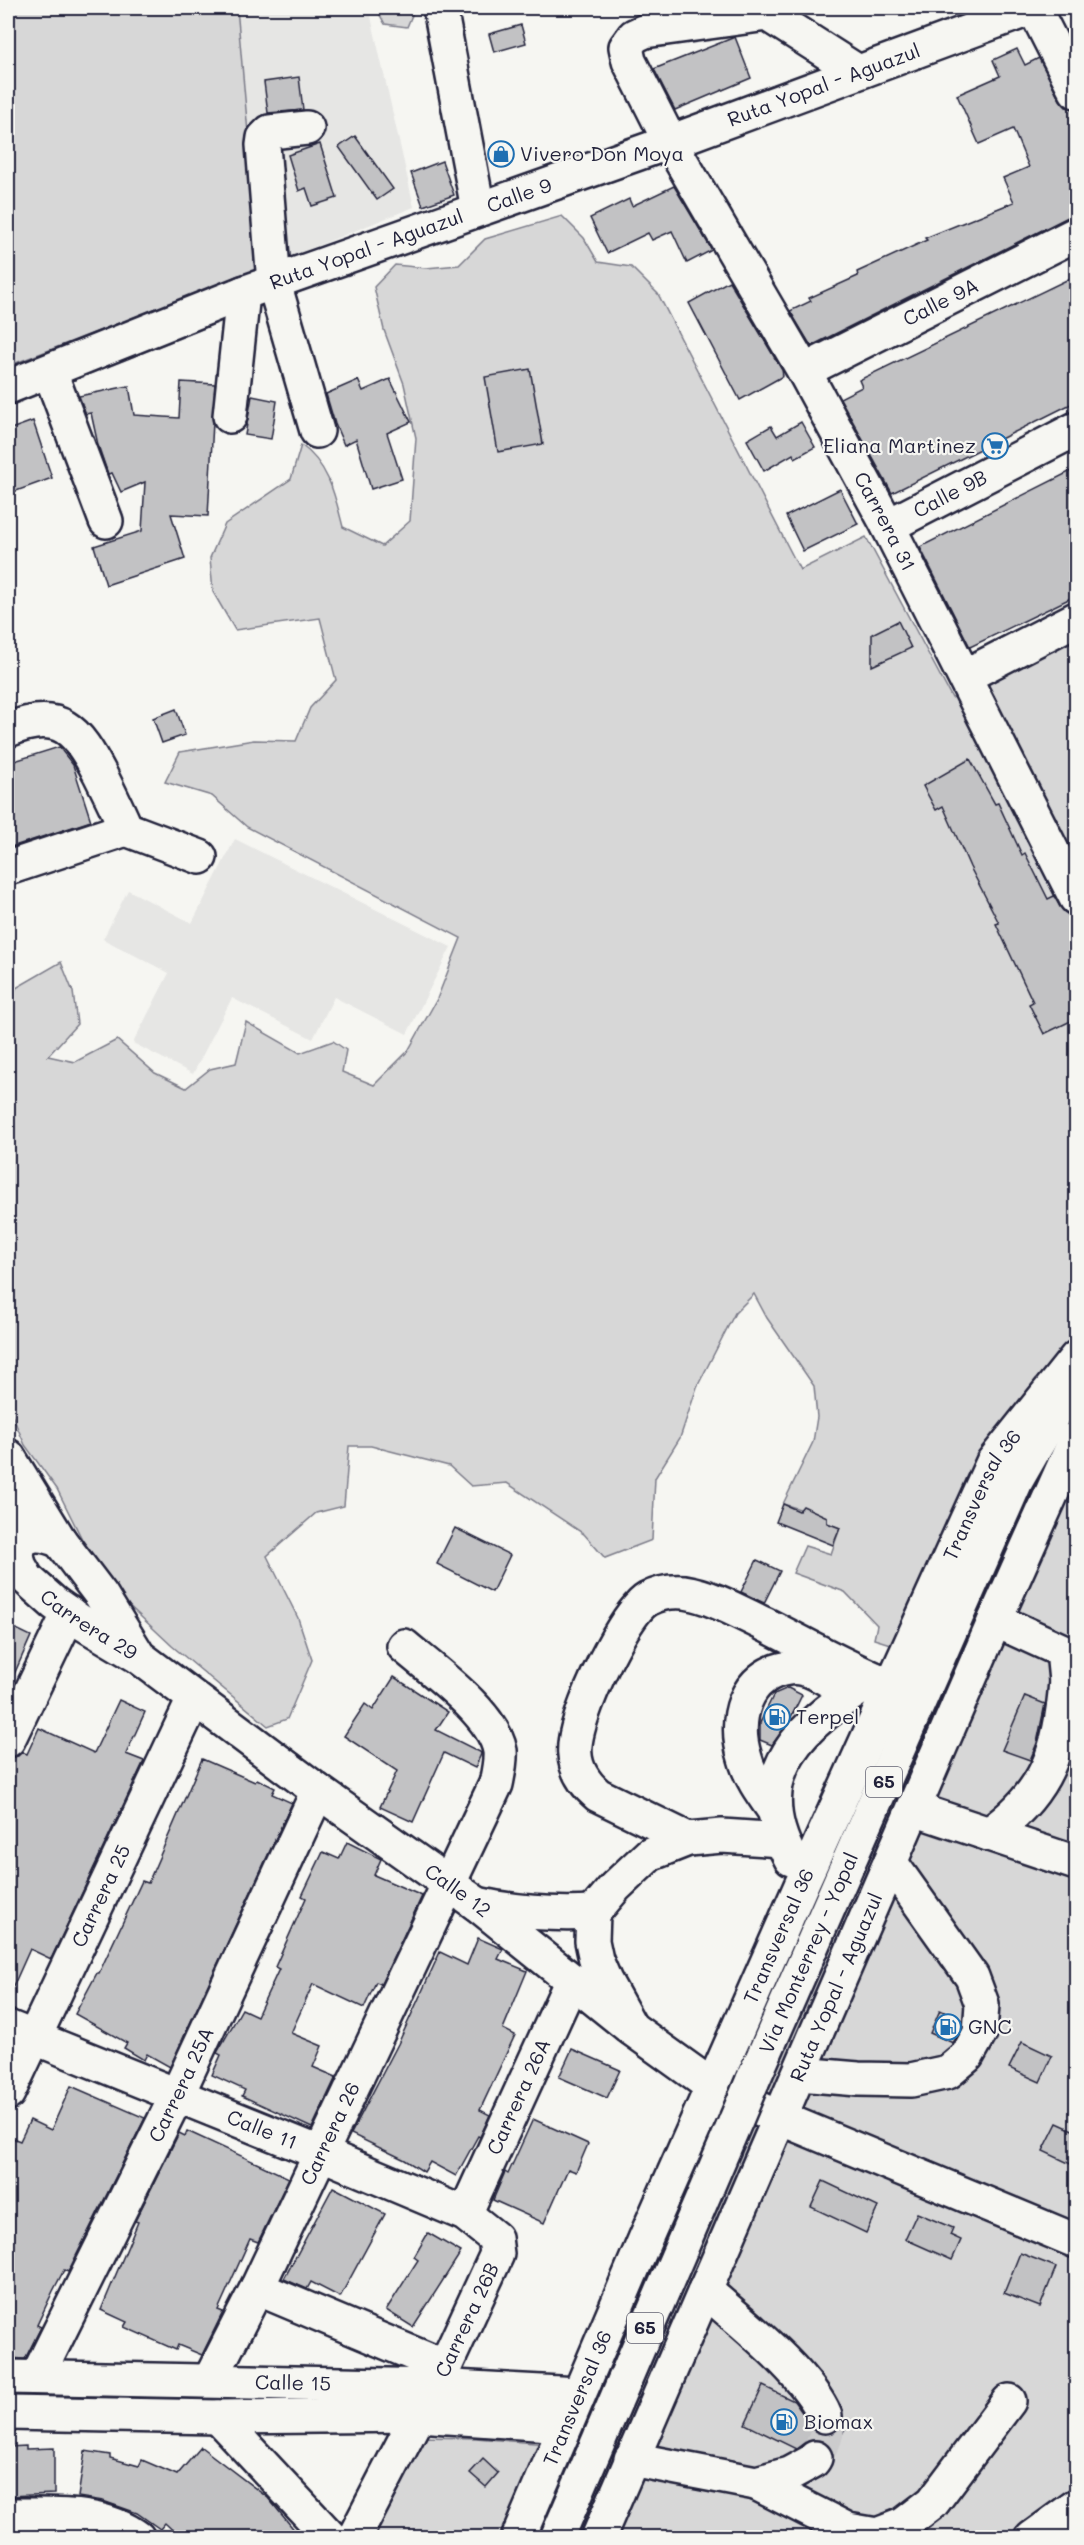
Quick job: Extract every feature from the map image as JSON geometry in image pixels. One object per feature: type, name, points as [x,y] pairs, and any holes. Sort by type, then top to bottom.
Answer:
[{"type":"main road","points":[[440,8],[478,209]]},
{"type":"main road","points":[[1033,8],[1077,91]]},
{"type":"main road","name":"Ruta Yopal - Aguazul","points":[[8,387],[50,372],[243,292],[670,142],[1033,8]]},
{"type":"main road","name":"Carrera 31","points":[[858,72],[767,14],[645,31],[634,36],[626,47],[629,61],[670,142],[804,371],[888,526],[1077,898]]},
{"type":"main road","points":[[307,129],[270,132],[264,138],[263,145],[274,283],[317,431]]},
{"type":"main road","name":"Calle 9A","points":[[804,371],[1077,234]]},
{"type":"main road","points":[[230,416],[243,292]]},
{"type":"main road","points":[[50,372],[106,521]]},
{"type":"main road","name":"Calle 9B","points":[[888,526],[1077,429]]},
{"type":"main road","points":[[965,676],[1077,619]]},
{"type":"main road","points":[[10,722],[53,722],[69,730],[84,743],[126,829]]},
{"type":"main road","points":[[8,868],[126,829],[200,857]]},
{"type":"main road","name":"Transversal 36","points":[[518,2538],[578,2394],[803,1881],[872,1686],[993,1462],[1077,1358]]},
{"type":"main road","name":"Vía Monterrey - Yopal","points":[[557,2538],[752,2082],[1016,1481],[1077,1376]]},
{"type":"main road","name":"Ruta Yopal - Aguazul","points":[[598,2538],[995,1620],[1077,1439]]},
{"type":"main road","name":"Carrera 29","points":[[8,1456],[60,1541],[101,1595],[138,1656]]},
{"type":"main road","name":"Carrera 29","points":[[8,1508],[17,1555],[69,1613],[138,1656]]},
{"type":"main road","points":[[17,1555],[36,1534],[46,1535],[60,1541]]},
{"type":"main road","points":[[688,1839],[598,1795],[586,1785],[578,1772],[575,1756],[575,1735],[593,1685],[631,1616],[646,1600],[662,1593],[684,1592],[727,1606],[872,1686]]},
{"type":"main road","points":[[8,1740],[69,1613]]},
{"type":"main road","points":[[988,1834],[1012,1818],[1034,1793],[1050,1765],[1071,1684],[1063,1651],[995,1620]]},
{"type":"main road","name":"Carrera 26","points":[[210,2380],[257,2288],[496,1784],[500,1752],[492,1728],[476,1709],[404,1646]]},
{"type":"main road","name":"Calle 12","points":[[138,1656],[318,1791],[477,1904],[631,2028],[713,2087],[780,2118],[1077,2241]]},
{"type":"main road","points":[[803,1881],[744,1757],[740,1733],[741,1711],[751,1690],[767,1676],[790,1668],[872,1686]]},
{"type":"main road","points":[[777,1825],[776,1784],[785,1759],[798,1739],[805,1730],[872,1686]]},
{"type":"main road","name":"Carrera 25","points":[[8,2093],[21,2032],[194,1699]]},
{"type":"main road","name":"Carrera 25A","points":[[22,2377],[177,2095],[318,1791]]},
{"type":"main road","points":[[914,1809],[1077,1863]]},
{"type":"main road","points":[[631,2028],[605,1982],[596,1960],[592,1941],[593,1913],[615,1887],[650,1854],[688,1839],[722,1836],[777,1825]]},
{"type":"main road","points":[[800,2074],[858,2079],[910,2080],[948,2072],[967,2056],[980,2033],[982,2004],[972,1977],[891,1863]]},
{"type":"main road","points":[[780,2118],[891,1863]]},
{"type":"main road","points":[[477,1904],[523,1913],[593,1913]]},
{"type":"main road","name":"Carrera 26A","points":[[465,2214],[572,1980]]},
{"type":"main road","name":"Calle 11","points":[[21,2032],[465,2214],[495,2238],[497,2254]]},
{"type":"main road","name":"Carrera 26B","points":[[440,2377],[497,2254]]},
{"type":"main road","points":[[257,2288],[440,2377]]},
{"type":"main road","points":[[705,2290],[798,2375],[819,2401],[825,2416]]},
{"type":"main road","name":"Calle 15","points":[[22,2377],[210,2380],[440,2377],[578,2394]]},
{"type":"main road","points":[[160,2416],[168,2379]]},
{"type":"main road","points":[[631,2459],[756,2483],[848,2530],[877,2535],[903,2525],[933,2502],[1009,2401]]},
{"type":"main road","name":"Calle 15","points":[[8,2413],[218,2417],[418,2415],[565,2424]]},
{"type":"main road","points":[[354,2538],[418,2415]]},
{"type":"main road","points":[[218,2417],[331,2538]]},
{"type":"main road","points":[[756,2483],[789,2474],[813,2461],[814,2457]]},
{"type":"main road","points":[[1032,2538],[1077,2506]]},
{"type":"main road","points":[[8,2515],[101,2519],[126,2528],[138,2538]]},
{"type":"shaded area","points":[[8,8],[237,8],[260,269],[8,366]]},
{"type":"shaded area","points":[[237,8],[369,8],[414,207],[260,269]]},
{"type":"shaded area","points":[[376,8],[415,8],[407,27],[385,24]]},
{"type":"shaded area","points":[[562,216],[584,238],[598,262],[631,267],[658,294],[800,570],[866,537],[952,698],[1076,637],[1076,2537],[363,2537],[417,2437],[476,2438],[593,2448],[935,1658],[874,1639],[877,1625],[845,1592],[793,1573],[805,1546],[831,1554],[840,1528],[827,1523],[827,1517],[783,1504],[813,1442],[817,1417],[814,1386],[767,1318],[754,1294],[735,1313],[697,1387],[680,1438],[655,1478],[652,1540],[605,1558],[584,1534],[507,1483],[471,1486],[449,1466],[371,1446],[349,1446],[344,1506],[316,1513],[267,1556],[298,1618],[312,1660],[287,1719],[268,1726],[172,1646],[122,1599],[83,1541],[57,1489],[25,1445],[8,1406],[8,1023],[16,988],[61,962],[73,992],[77,1024],[48,1056],[75,1062],[117,1040],[155,1073],[186,1088],[210,1069],[236,1063],[246,1022],[300,1053],[333,1041],[346,1050],[342,1072],[374,1085],[408,1051],[437,999],[461,938],[247,827],[212,796],[165,782],[180,752],[254,740],[296,741],[310,708],[336,680],[320,618],[235,630],[213,592],[210,558],[225,524],[291,479],[301,445],[311,453],[330,482],[343,527],[382,546],[410,521],[416,438],[404,384],[384,330],[374,287],[395,265],[426,268],[459,265],[485,239]]},
{"type":"shaded area","points":[[235,839],[451,947],[407,1034],[334,997],[313,1039],[232,998],[193,1074],[133,1043],[169,973],[103,939],[128,890],[192,923]]},
{"type":"building","points":[[521,25],[526,43],[494,52],[489,34]]},
{"type":"building","points":[[735,37],[751,78],[675,110],[654,69]]},
{"type":"building","points":[[1017,49],[1025,65],[1039,58],[1060,100],[1066,107],[1077,109],[1077,215],[1068,217],[811,346],[790,311],[811,301],[809,298],[858,276],[857,272],[927,240],[925,238],[1014,202],[1003,178],[1029,167],[1013,129],[979,144],[957,95],[1000,76],[993,60]]},
{"type":"building","points":[[299,77],[303,110],[268,113],[264,82]]},
{"type":"building","points":[[355,136],[393,189],[377,200],[339,147]]},
{"type":"building","points":[[320,144],[337,198],[312,206],[306,188],[299,191],[288,155]]},
{"type":"building","points":[[442,161],[454,195],[423,206],[411,173]]},
{"type":"building","points":[[674,186],[712,250],[687,263],[672,231],[652,240],[648,233],[607,253],[590,218],[629,199],[632,206]]},
{"type":"building","points":[[1077,275],[1077,401],[892,493],[840,398],[862,387],[859,380]]},
{"type":"building","points":[[729,281],[782,370],[783,376],[740,400],[689,303]]},
{"type":"building","points":[[530,369],[543,444],[498,452],[485,377]]},
{"type":"building","points":[[390,379],[411,422],[387,433],[402,479],[371,489],[356,439],[344,445],[326,394],[358,380],[363,391]]},
{"type":"building","points":[[181,382],[215,384],[208,516],[171,514],[185,559],[106,585],[94,546],[142,531],[145,482],[121,492],[112,473],[108,474],[98,445],[91,413],[86,414],[79,396],[129,386],[134,415],[179,418]]},
{"type":"building","points":[[252,396],[277,401],[271,439],[245,435]]},
{"type":"building","points":[[33,421],[52,478],[8,494],[8,430]]},
{"type":"building","points":[[801,422],[815,447],[795,458],[793,454],[764,471],[747,440],[771,426],[777,436]]},
{"type":"building","points":[[1077,468],[1077,595],[970,647],[920,547]]},
{"type":"building","points":[[840,489],[858,524],[803,551],[786,516]]},
{"type":"building","points":[[898,621],[911,648],[872,666],[872,634]]},
{"type":"building","points":[[176,709],[185,735],[162,743],[153,718]]},
{"type":"building","points":[[59,747],[73,765],[91,821],[8,848],[8,763]]},
{"type":"building","points":[[970,759],[995,804],[998,803],[1022,855],[1025,853],[1048,899],[1054,896],[1077,930],[1077,1018],[1044,1034],[1029,1004],[1033,1002],[996,924],[999,923],[970,867],[943,806],[936,810],[923,786]]},
{"type":"building","points":[[783,1504],[799,1511],[803,1506],[827,1517],[827,1523],[840,1528],[833,1545],[776,1522]]},
{"type":"building","points":[[455,1528],[510,1555],[492,1592],[437,1564]]},
{"type":"building","points":[[757,1560],[780,1571],[764,1603],[741,1592]]},
{"type":"building","points":[[8,1625],[31,1636],[8,1688]]},
{"type":"building","points":[[394,1677],[448,1712],[436,1730],[481,1754],[475,1768],[444,1753],[413,1822],[380,1807],[397,1771],[344,1736],[365,1704],[373,1710]]},
{"type":"building","points":[[788,1688],[802,1695],[788,1723],[772,1745],[760,1740],[760,1723],[774,1694]]},
{"type":"building","points":[[1025,1696],[1045,1704],[1037,1743],[1030,1760],[1002,1750]]},
{"type":"building","points":[[119,1700],[145,1712],[126,1754],[144,1761],[51,1959],[30,1949],[8,1998],[8,1758],[18,1756],[22,1752],[27,1754],[39,1728],[94,1753]]},
{"type":"building","points":[[202,1759],[255,1782],[257,1779],[275,1788],[272,1794],[292,1803],[170,2067],[147,2054],[144,2060],[124,2048],[127,2043],[75,2014],[99,1973],[142,1881],[148,1883]]},
{"type":"building","points":[[347,1842],[381,1859],[374,1875],[422,1896],[381,1984],[376,1982],[364,2008],[313,1984],[291,2033],[322,2046],[313,2067],[336,2077],[312,2128],[242,2096],[245,2090],[212,2075],[221,2055],[217,2053],[242,2009],[257,2016],[279,1969],[275,1967],[306,1898],[302,1896],[323,1852],[339,1859]]},
{"type":"building","points":[[478,1938],[503,1949],[498,1959],[527,1971],[503,2029],[515,2035],[480,2110],[490,2115],[480,2137],[478,2136],[456,2176],[430,2162],[424,2172],[405,2160],[351,2134],[398,2044],[440,1952],[467,1965]]},
{"type":"building","name":"GNC","points":[[940,2010],[962,2020],[962,2027],[953,2043],[930,2033]]},
{"type":"building","points":[[1022,2042],[1052,2056],[1040,2082],[1009,2068]]},
{"type":"building","points":[[572,2049],[620,2070],[607,2098],[559,2077]]},
{"type":"building","points":[[71,2086],[145,2118],[68,2272],[64,2270],[53,2291],[37,2325],[41,2327],[25,2359],[8,2358],[8,2136],[20,2141],[30,2120],[51,2130]]},
{"type":"building","points":[[533,2119],[588,2144],[576,2172],[568,2169],[544,2223],[493,2200],[505,2172],[508,2174]]},
{"type":"building","points":[[1057,2123],[1077,2132],[1077,2167],[1043,2151]]},
{"type":"building","points":[[187,2131],[289,2178],[258,2242],[250,2239],[218,2310],[223,2312],[202,2355],[178,2345],[176,2350],[124,2327],[127,2322],[101,2310],[138,2222],[135,2221],[179,2133],[185,2136]]},
{"type":"building","points":[[823,2181],[878,2207],[866,2233],[811,2207]]},
{"type":"building","points":[[333,2187],[385,2214],[340,2297],[311,2282],[307,2289],[284,2279]]},
{"type":"building","points":[[917,2213],[953,2228],[950,2235],[961,2240],[952,2260],[905,2239]]},
{"type":"building","points":[[428,2233],[461,2252],[413,2327],[386,2310],[418,2260],[414,2257]]},
{"type":"building","points":[[1020,2253],[1056,2267],[1040,2307],[1004,2293]]},
{"type":"building","points":[[763,2386],[794,2401],[816,2432],[825,2435],[834,2432],[842,2424],[846,2426],[833,2454],[825,2442],[816,2439],[807,2441],[796,2449],[745,2424]]},
{"type":"building","points":[[26,2446],[26,2449],[54,2448],[54,2494],[8,2496],[8,2447]]},
{"type":"building","points":[[201,2447],[268,2498],[301,2538],[181,2538],[165,2523],[160,2529],[137,2513],[103,2501],[78,2497],[85,2451],[110,2455],[110,2458],[139,2466],[142,2460],[177,2475]]},
{"type":"building","points":[[483,2459],[498,2473],[486,2487],[470,2473]]},
{"type":"tunnel","points":[[815,2458],[824,2443],[827,2432],[825,2416]]},
{"type":"place","name":"Vivero Don Moya","points":[[501,154]]},
{"type":"place","name":"Eliana Martinez","points":[[995,446]]},
{"type":"place","name":"Terpel","points":[[777,1717]]},
{"type":"place","name":"GNC","points":[[948,2027]]},
{"type":"place","name":"Biomax","points":[[784,2422]]}]
